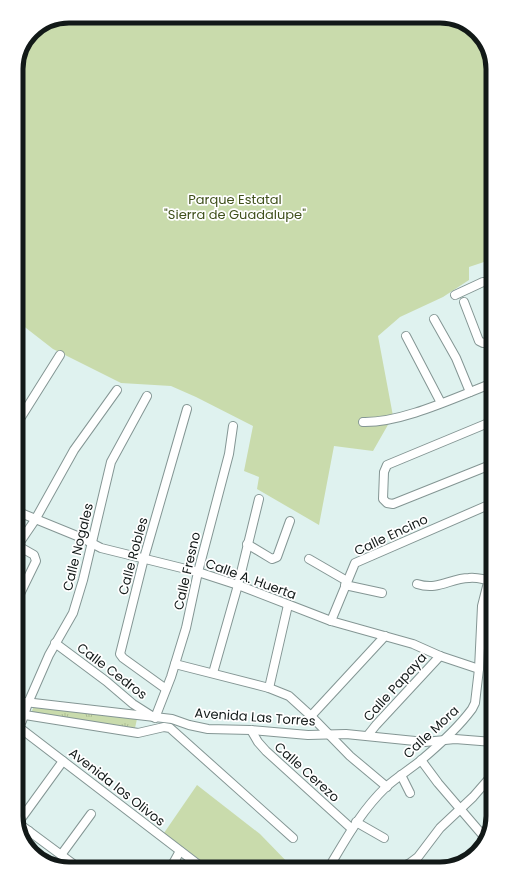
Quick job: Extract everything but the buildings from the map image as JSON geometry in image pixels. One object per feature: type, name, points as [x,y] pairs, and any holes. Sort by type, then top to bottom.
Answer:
[{"type":"street","points":[[455,295],[483,282],[486,282]]},
{"type":"street","points":[[464,302],[481,343],[486,342]]},
{"type":"street","points":[[434,319],[456,358],[470,392]]},
{"type":"street","points":[[406,336],[441,403]]},
{"type":"street","points":[[23,414],[60,355]]},
{"type":"street","points":[[363,422],[375,423],[394,419],[486,386]]},
{"type":"street","points":[[23,538],[35,520],[74,450],[117,390]]},
{"type":"street","name":"Calle Nogales","points":[[23,718],[48,655],[73,613],[113,457],[147,396]]},
{"type":"street","name":"Calle Robles","points":[[166,689],[123,658],[120,654],[144,558],[187,409]]},
{"type":"street","points":[[486,424],[389,464],[385,467],[382,496],[385,502],[393,504],[486,467]]},
{"type":"street","name":"Calle Fresno","points":[[154,718],[175,664],[186,628],[198,572],[229,454],[233,426]]},
{"type":"street","points":[[213,674],[238,585],[258,499]]},
{"type":"street","name":"Calle Encino","points":[[331,621],[355,563],[359,560],[387,550],[486,505]]},
{"type":"street","name":"Calle A. Huerta","points":[[23,514],[82,538],[101,548],[198,572],[238,585],[331,621],[413,644],[440,656],[479,669]]},
{"type":"street","points":[[248,544],[272,559],[275,559],[290,520]]},
{"type":"street","points":[[23,550],[34,555],[36,558],[35,563],[23,582]]},
{"type":"street","points":[[309,559],[346,583],[382,592]]},
{"type":"street","points":[[417,584],[424,587],[432,587],[470,578],[486,580]]},
{"type":"street","name":"Calle Mora","points":[[332,862],[354,825],[372,802],[387,787],[443,740],[472,709],[475,703],[479,669],[482,606],[486,589]]},
{"type":"street","points":[[269,688],[288,605]]},
{"type":"street","points":[[311,716],[384,636]]},
{"type":"street","name":"Calle Cedros","points":[[55,643],[106,681],[133,704],[154,718]]},
{"type":"street","points":[[481,643],[486,643]]},
{"type":"street","name":"Calle Papaya","points":[[368,735],[440,656]]},
{"type":"street","points":[[175,664],[269,688],[289,696],[350,756],[387,787]]},
{"type":"street","name":"Avenida Las Torres","points":[[23,702],[178,720],[188,725],[208,729],[250,730],[308,735],[368,735],[425,742],[455,739],[486,741]]},
{"type":"street","points":[[25,715],[138,734],[166,727],[170,728],[293,838]]},
{"type":"street","name":"Calle Cerezo","points":[[250,730],[266,751],[354,825],[384,838]]},
{"type":"street","name":"Avenida los Olivos","points":[[23,731],[195,862]]},
{"type":"street","points":[[421,760],[438,783],[482,834]]},
{"type":"street","points":[[23,816],[63,761]]},
{"type":"street","points":[[401,775],[410,793]]},
{"type":"street","points":[[411,862],[418,857],[440,828],[486,782]]},
{"type":"street","points":[[61,855],[91,814]]},
{"type":"street","points":[[25,828],[69,862]]},
{"type":"street","points":[[174,862],[180,851]]},
{"type":"green space","name":"Parque Estatal \"Sierra de Guadalupe\"","points":[[69,23],[443,23],[455,25],[470,34],[475,39],[481,49],[486,63],[486,261],[469,267],[469,280],[443,297],[400,317],[378,336],[393,416],[373,451],[334,446],[319,525],[257,489],[259,477],[244,471],[253,426],[171,386],[121,383],[53,349],[23,326],[23,66],[31,44],[44,31],[60,24]]},
{"type":"green space","points":[[34,706],[137,719],[135,728],[31,713]]},
{"type":"green space","points":[[197,785],[260,834],[287,862],[203,862],[164,833]]}]
